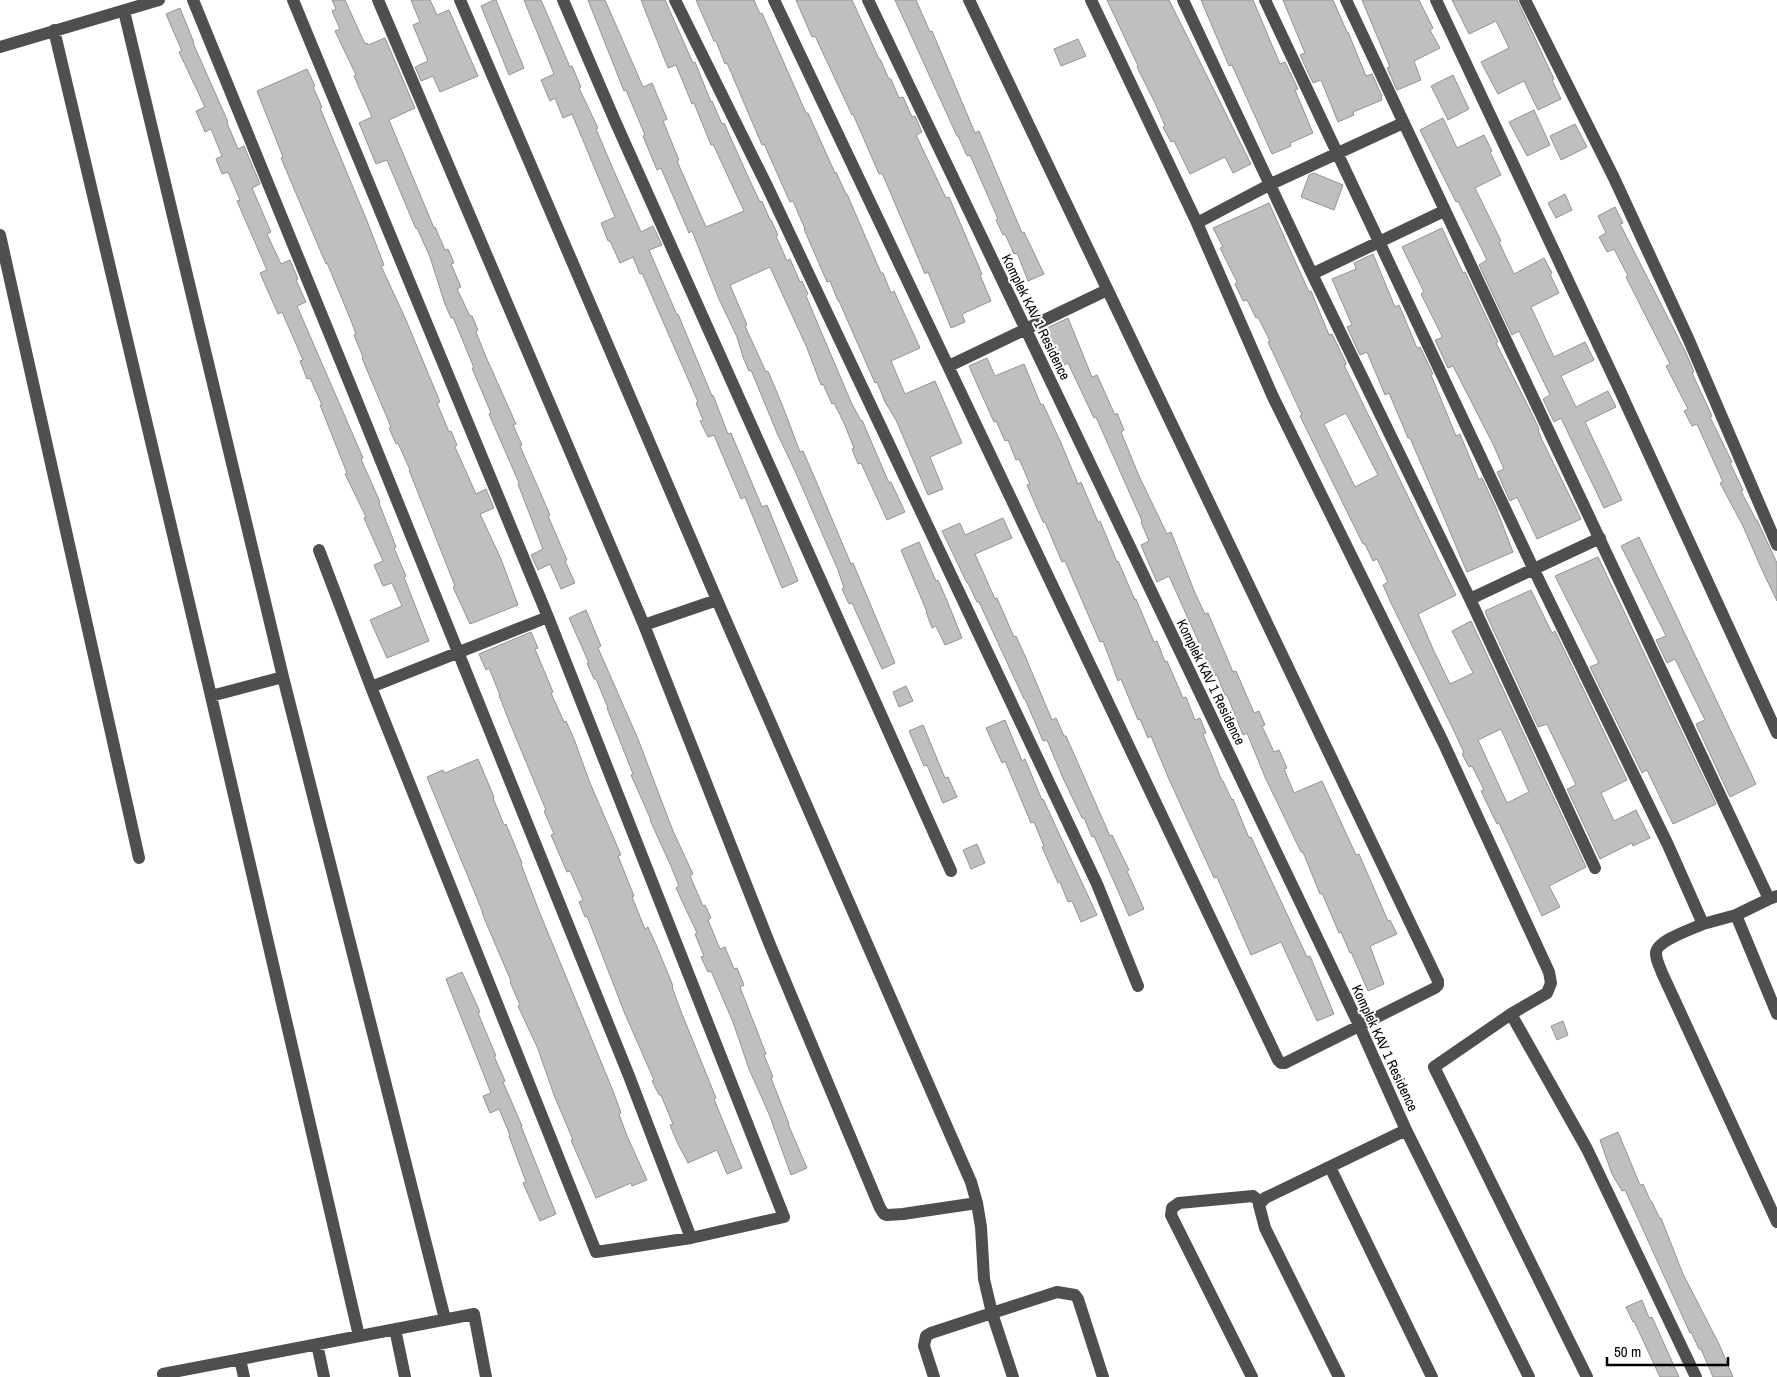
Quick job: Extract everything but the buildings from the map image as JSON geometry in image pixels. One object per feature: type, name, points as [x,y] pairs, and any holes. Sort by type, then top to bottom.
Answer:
[{"type":"street","points":[[0,47],[159,0]]},
{"type":"street","points":[[193,0],[356,398],[625,1067],[691,1238]]},
{"type":"street","points":[[293,0],[548,618],[784,1218],[691,1238],[596,1252],[371,687],[320,550]]},
{"type":"street","points":[[378,0],[644,625],[770,945],[882,1212],[887,1215],[903,1214],[977,1203]]},
{"type":"street","points":[[460,0],[717,600],[971,1182],[981,1227],[984,1278],[992,1313],[1013,1377]]},
{"type":"street","points":[[563,0],[951,872]]},
{"type":"street","points":[[675,0],[767,186],[1097,884],[1138,986]]},
{"type":"street","points":[[774,0],[1278,1060],[1281,1063],[1285,1063],[1435,988],[1438,985],[1438,981],[969,0]]},
{"type":"street","name":"Komplek KAV 1 Residence","points":[[868,0],[1359,1025],[1406,1130],[1529,1377]]},
{"type":"street","points":[[1091,0],[1197,223],[1273,397],[1443,742],[1549,972],[1551,983],[1547,993],[1512,1014],[1434,1067],[1587,1377]]},
{"type":"street","points":[[1183,0],[1312,274],[1470,599],[1595,868]]},
{"type":"street","points":[[1265,0],[1534,570],[1668,845],[1702,924]]},
{"type":"street","points":[[1346,0],[1444,211],[1773,897],[1736,915],[1702,924],[1665,941],[1658,947],[1656,955],[1662,973],[1777,1222]]},
{"type":"street","points":[[1436,0],[1611,373],[1777,734]]},
{"type":"street","points":[[1525,0],[1614,178],[1688,338],[1777,544]]},
{"type":"street","points":[[124,11],[283,677],[445,1319]]},
{"type":"street","points":[[54,30],[211,696],[358,1336]]},
{"type":"street","points":[[1197,223],[1271,184],[1403,123]]},
{"type":"street","points":[[1312,274],[1444,211]]},
{"type":"street","points":[[0,235],[139,858]]},
{"type":"street","points":[[949,366],[1107,290]]},
{"type":"street","points":[[1470,599],[1600,538]]},
{"type":"street","points":[[644,625],[717,600]]},
{"type":"street","points":[[371,687],[548,618]]},
{"type":"street","points":[[211,696],[283,677]]},
{"type":"street","points":[[1736,915],[1777,1014]]},
{"type":"street","points":[[1512,1014],[1587,1148],[1696,1377]]},
{"type":"street","points":[[1260,1202],[1406,1130]]},
{"type":"street","points":[[1330,1167],[1432,1377]]},
{"type":"street","points":[[1252,1377],[1171,1215],[1172,1208],[1178,1203],[1253,1196],[1260,1202]]},
{"type":"street","points":[[1260,1202],[1259,1210],[1265,1228],[1339,1377]]},
{"type":"street","points":[[934,1377],[924,1346],[926,1336],[931,1332],[1057,1292],[1075,1295],[1078,1298],[1103,1377]]},
{"type":"street","points":[[164,1377],[163,1374],[474,1314],[486,1377]]},
{"type":"street","points":[[395,1329],[405,1377]]},
{"type":"street","points":[[317,1344],[324,1377]]},
{"type":"street","points":[[240,1359],[244,1377]]}]
